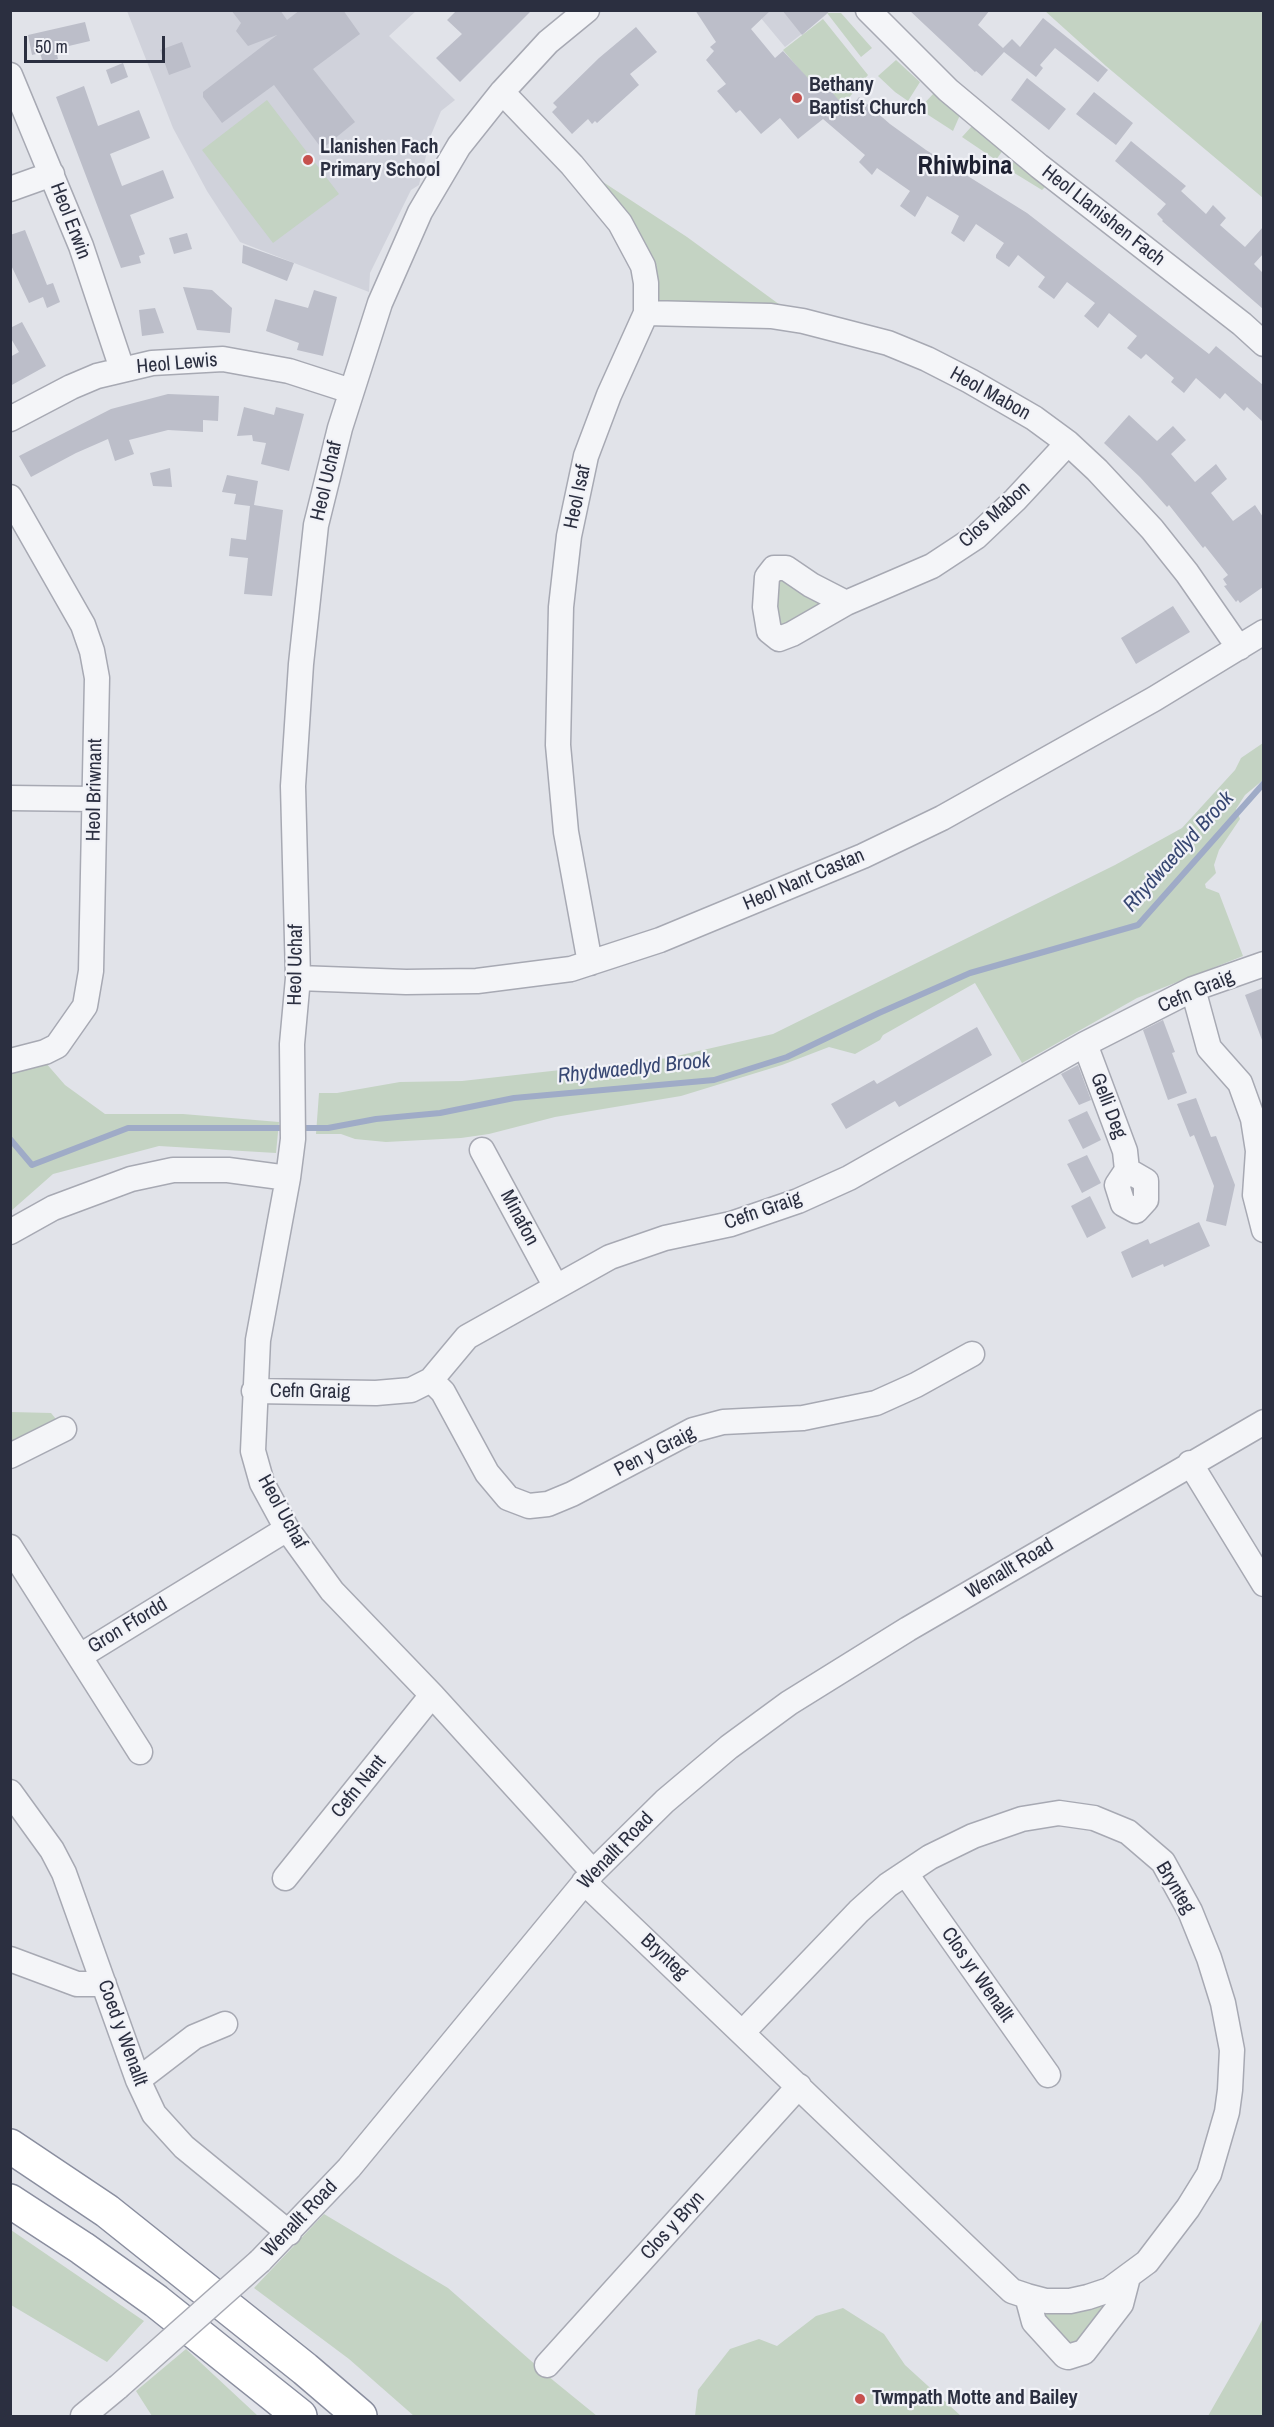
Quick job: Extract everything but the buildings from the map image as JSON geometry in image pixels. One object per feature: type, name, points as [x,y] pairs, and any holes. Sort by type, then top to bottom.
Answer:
[{"type":"highway","points":[[10,2146],[107,2211],[305,2369],[360,2416]]},
{"type":"highway","points":[[10,2201],[82,2248],[156,2301],[300,2416]]},
{"type":"street","name":"Heol Uchaf","points":[[587,10],[548,42],[502,92],[459,146],[420,212],[380,303],[340,428],[316,525],[301,664],[293,786],[298,978],[292,1044],[293,1130],[288,1178],[258,1340],[253,1451],[262,1483],[287,1529],[332,1591],[432,1695],[589,1877]]},
{"type":"street","name":"Heol Llanishen Fach","points":[[868,10],[948,90],[1038,166],[1242,324],[1263,344]]},
{"type":"street","name":"Heol Erwin","points":[[10,75],[81,246],[122,369]]},
{"type":"street","name":"Heol Isaf","points":[[502,92],[573,165],[620,223],[643,266],[646,283],[646,313],[609,395],[586,456],[569,536],[561,607],[558,744],[566,832],[590,963]]},
{"type":"street","points":[[10,189],[52,174]]},
{"type":"street","name":"Heol Mabon","points":[[646,313],[771,316],[803,321],[888,344],[927,359],[1034,417],[1068,443],[1097,470],[1152,529],[1187,573],[1239,648]]},
{"type":"street","name":"Heol Lewis","points":[[10,419],[71,387],[122,369],[152,363],[223,359],[289,371],[351,391]]},
{"type":"street","name":"Clos Mabon","points":[[846,603],[932,566],[976,537],[1015,500],[1068,443]]},
{"type":"street","name":"Heol Briwnant","points":[[10,497],[83,625],[92,651],[97,678],[91,971],[85,1006],[57,1046],[45,1052],[10,1061]]},
{"type":"street","name":"Heol Nant Castan","points":[[298,978],[406,982],[477,981],[544,973],[590,963],[660,940],[863,856],[942,819],[1154,699],[1263,632]]},
{"type":"street","points":[[10,798],[94,799]]},
{"type":"street","name":"Cefn Graig","points":[[254,1391],[376,1393],[411,1390],[431,1380],[467,1337],[610,1257],[665,1238],[731,1224],[798,1201],[849,1178],[1085,1044],[1193,989],[1263,964]]},
{"type":"street","points":[[1193,989],[1209,1048],[1240,1083],[1253,1119],[1258,1152],[1255,1195],[1263,1230]]},
{"type":"street","name":"Gelli Deg","points":[[1085,1044],[1125,1151],[1127,1170]]},
{"type":"street","name":"Minafon","points":[[482,1150],[556,1287]]},
{"type":"street","points":[[10,1232],[53,1208],[131,1179],[173,1170],[228,1170],[288,1178]]},
{"type":"street","name":"Pen y Graig","points":[[431,1380],[443,1392],[487,1473],[508,1498],[529,1506],[548,1504],[572,1494],[693,1430],[723,1422],[803,1418],[876,1403],[916,1385],[972,1354]]},
{"type":"street","name":"Wenallt Road","points":[[83,2416],[289,2233],[350,2168],[589,1877],[665,1801],[729,1747],[789,1703],[908,1629],[1263,1422]]},
{"type":"street","points":[[10,1456],[64,1429]]},
{"type":"street","points":[[1190,1463],[1263,1584]]},
{"type":"street","name":"Gron Ffordd","points":[[10,1547],[80,1656],[287,1529]]},
{"type":"street","points":[[80,1656],[140,1752]]},
{"type":"street","name":"Cefn Nant","points":[[285,1878],[432,1695]]},
{"type":"street","name":"Coed y Wenallt","points":[[11,1793],[52,1850],[64,1873],[138,2080],[154,2114],[184,2147],[289,2233]]},
{"type":"street","name":"Brynteg","points":[[589,1877],[743,2032],[1012,2291],[1027,2296],[1046,2301],[1070,2301],[1109,2289],[1148,2262],[1188,2208],[1209,2174],[1221,2137],[1230,2090],[1232,2050],[1223,2003],[1209,1958],[1179,1891],[1163,1862],[1128,1832],[1094,1818],[1059,1813],[1022,1819],[973,1836],[930,1857],[888,1885],[859,1911],[743,2032]]},
{"type":"street","name":"Clos yr Wenallt","points":[[906,1874],[1048,2075]]},
{"type":"street","points":[[10,1959],[77,1984],[104,1984]]},
{"type":"street","points":[[138,2080],[194,2037],[225,2024]]},
{"type":"street","name":"Clos y Bryn","points":[[548,2365],[799,2086]]},
{"type":"street","points":[[1027,2296],[1034,2322],[1068,2357],[1084,2352],[1121,2304],[1128,2277]]},
{"type":"shaded area","points":[[824,10],[827,14],[785,47],[755,11]]},
{"type":"shaded area","name":"Llanishen Fach Primary School","points":[[127,11],[416,11],[389,36],[455,100],[441,111],[431,135],[419,185],[411,190],[370,273],[369,292],[240,242],[207,191],[173,128]]},
{"type":"green space","points":[[1045,11],[1263,11],[1263,198],[1106,66]]},
{"type":"green space","points":[[827,13],[841,13],[872,48],[861,57]]},
{"type":"green space","points":[[823,19],[868,75],[836,113],[783,50]]},
{"type":"green space","points":[[896,60],[920,82],[908,101],[878,76]]},
{"type":"green space","points":[[934,93],[960,115],[953,131],[919,109]]},
{"type":"green space","points":[[267,100],[339,194],[273,243],[202,150]]},
{"type":"green space","points":[[972,126],[1003,150],[996,160],[962,137]]},
{"type":"green space","points":[[1015,160],[1042,182],[1045,187],[1042,190],[1011,171],[1010,167]]},
{"type":"green space","points":[[574,163],[687,237],[802,321],[647,312],[645,277],[658,264],[647,273]]},
{"type":"green space","points":[[774,568],[846,603],[779,639]]},
{"type":"green space","points":[[1263,743],[1263,780],[1245,795],[1236,809],[1240,819],[1219,850],[1214,865],[1216,873],[1205,884],[1206,888],[1219,893],[1243,956],[1137,998],[1022,1063],[975,983],[883,1035],[880,1040],[855,1054],[829,1047],[782,1065],[681,1096],[555,1117],[489,1134],[461,1138],[386,1142],[355,1139],[341,1134],[316,1134],[319,1093],[337,1093],[400,1082],[462,1081],[668,1058],[773,1034],[1115,865],[1182,828],[1235,770],[1241,758]]},
{"type":"green space","points":[[45,1062],[65,1085],[105,1114],[183,1114],[279,1122],[276,1153],[159,1146],[53,1174],[11,1211],[11,1071]]},
{"type":"green space","points":[[11,1412],[51,1413],[64,1429],[11,1456]]},
{"type":"green space","points":[[324,2214],[448,2288],[597,2416],[414,2416],[349,2359],[254,2288]]},
{"type":"green space","points":[[11,2230],[144,2321],[107,2362],[11,2305]]},
{"type":"green space","points":[[1128,2277],[1084,2352],[1034,2322],[1046,2301]]},
{"type":"green space","points":[[843,2308],[884,2334],[905,2365],[961,2416],[695,2416],[698,2390],[730,2349],[759,2339],[777,2346],[816,2316]]},
{"type":"green space","points":[[1263,2318],[1263,2416],[1208,2416],[1256,2332]]},
{"type":"green space","points":[[186,2349],[258,2416],[152,2416],[136,2391]]},
{"type":"waterway","name":"Rhydwaedlyd Brook","points":[[297,1128],[328,1128],[376,1119],[440,1113],[514,1098],[714,1080],[787,1057],[970,973],[1138,925],[1264,783]]},
{"type":"waterway","name":"Rhydwaedlyd Brook","points":[[10,1139],[32,1165],[128,1128],[287,1128]]},
{"type":"place","name":"Bethany Baptist Church","points":[[797,98]]},
{"type":"place","name":"Llanishen Fach Primary School","points":[[308,160]]},
{"type":"place","name":"Twmpath Motte and Bailey","points":[[860,2399]]},
{"type":"district","name":"Rhiwbina","points":[[965,167]]}]
